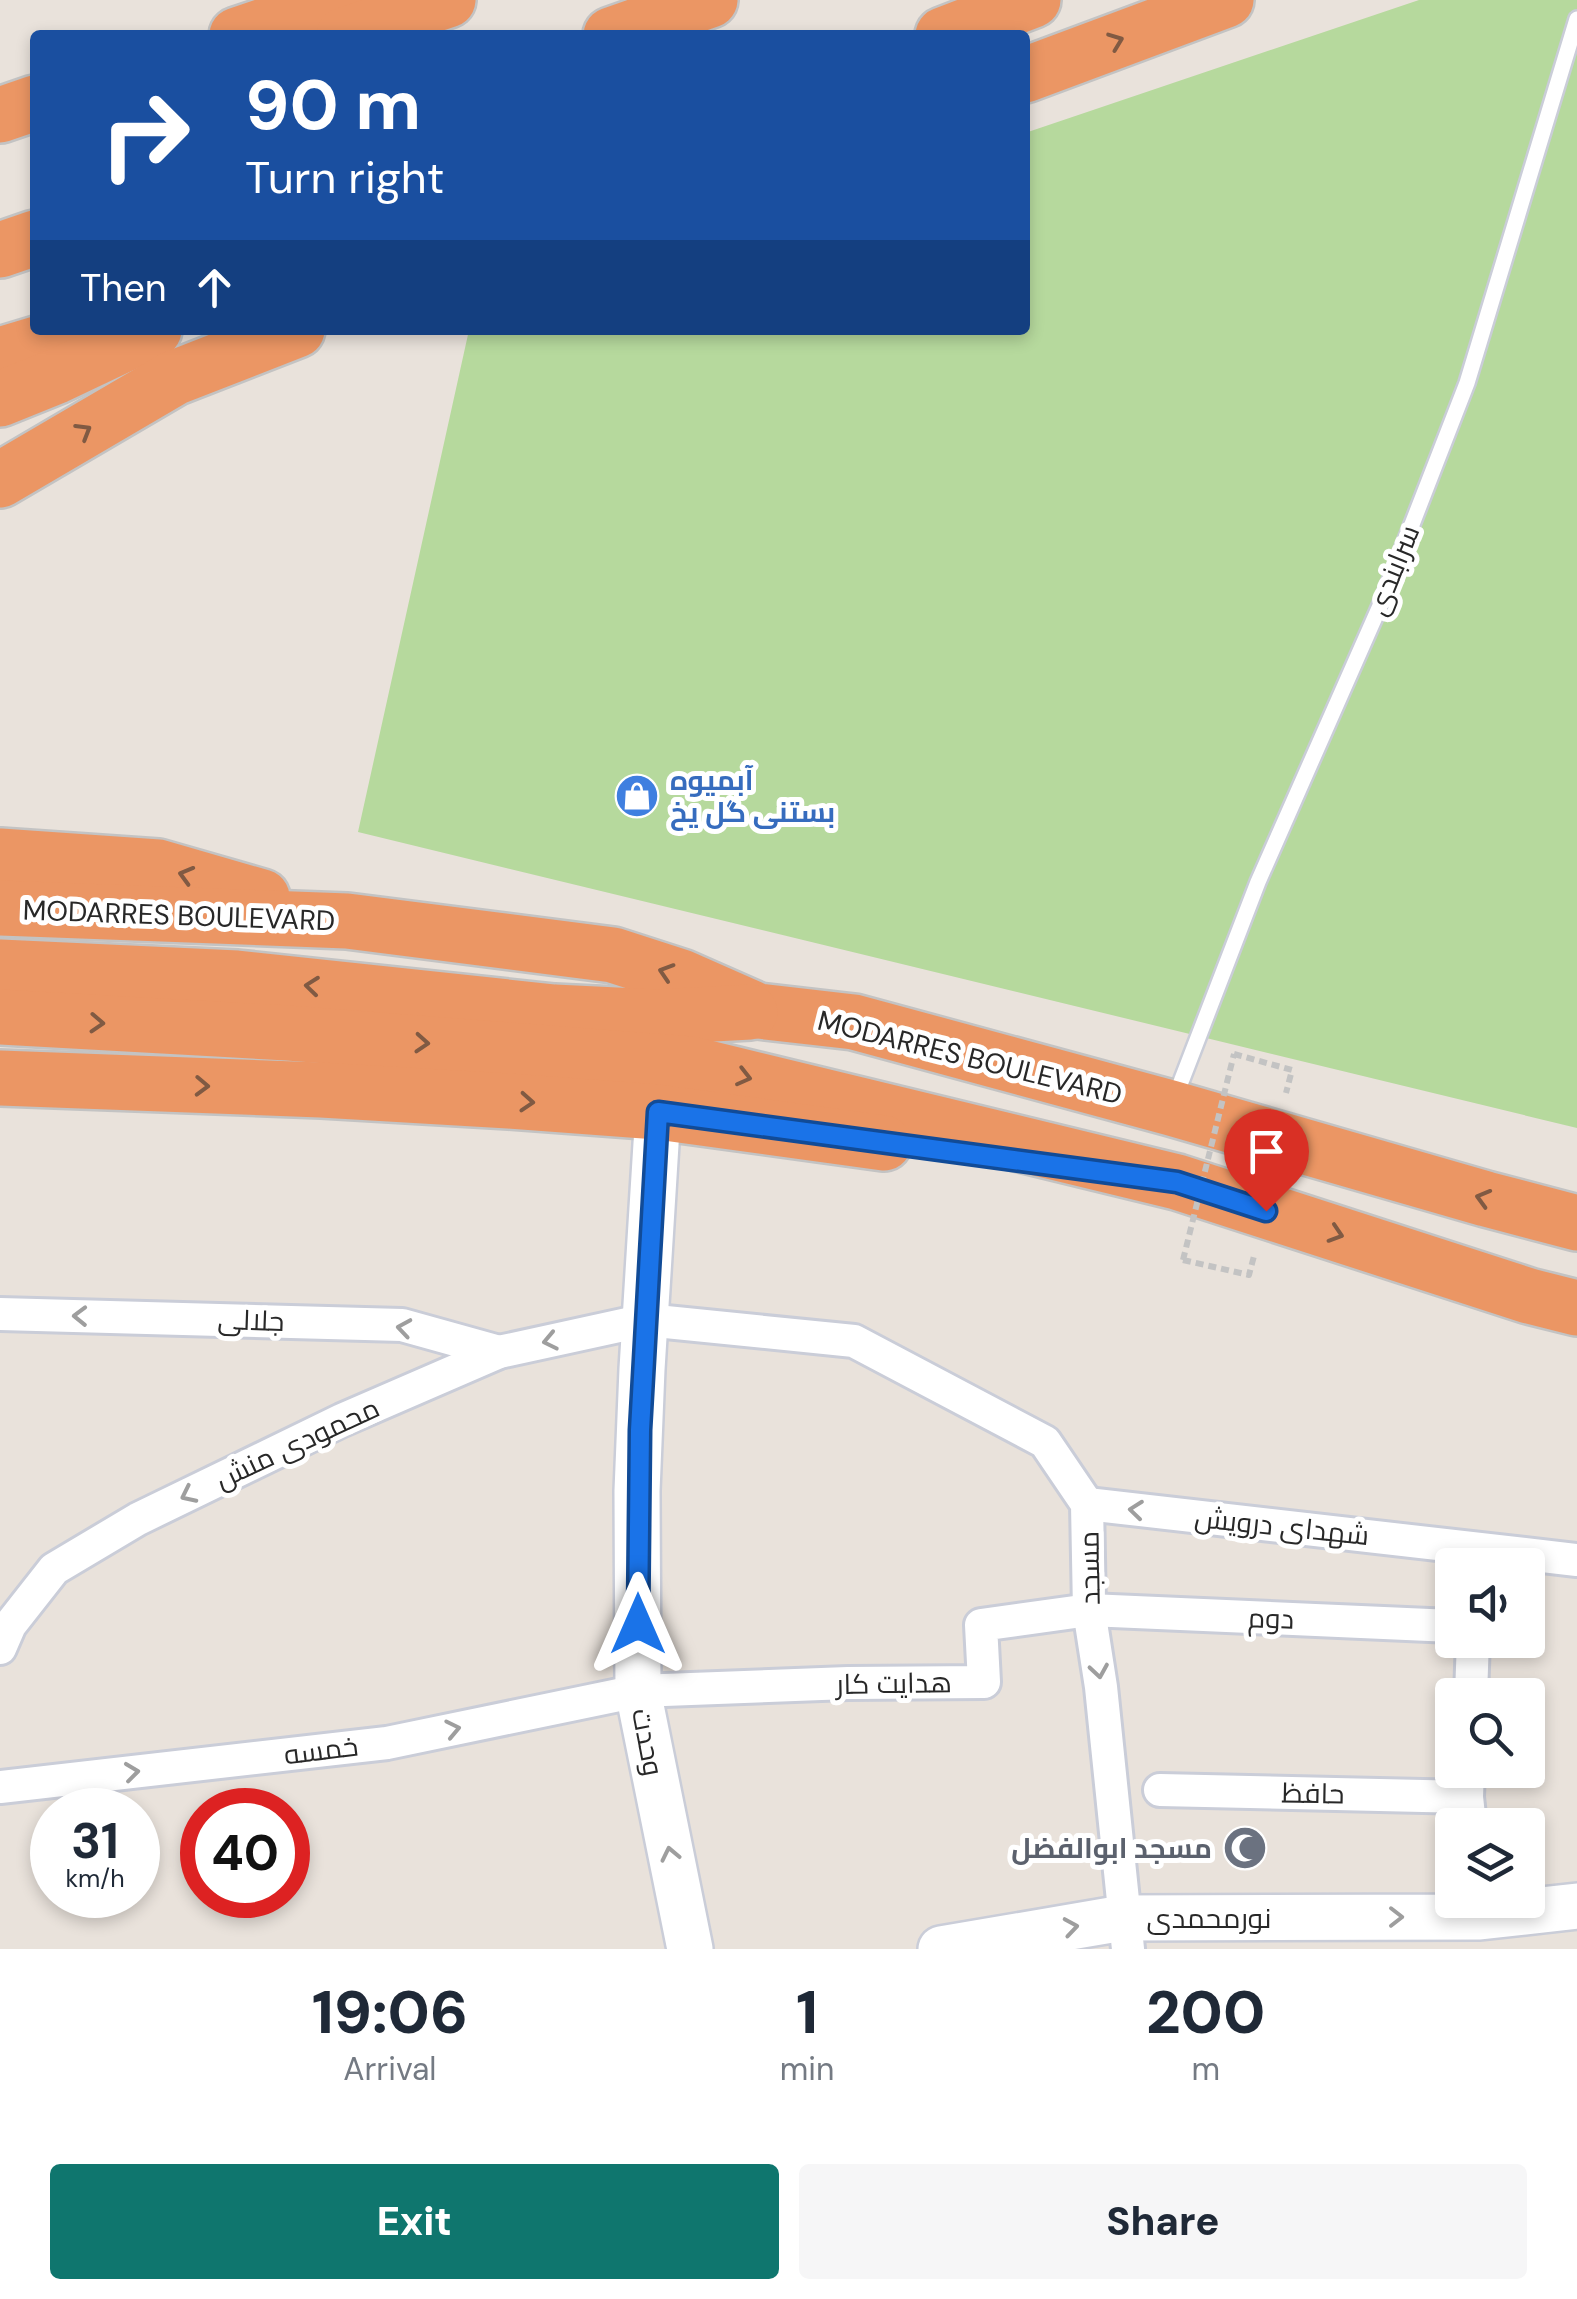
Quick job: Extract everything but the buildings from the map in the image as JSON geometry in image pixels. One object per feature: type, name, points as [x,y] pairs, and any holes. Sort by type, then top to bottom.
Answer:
[{"type":"highway","points":[[252,30],[341,0]]},
{"type":"highway","points":[[359,30],[448,0]]},
{"type":"highway","points":[[625,30],[710,0]]},
{"type":"highway","points":[[956,30],[1033,0]]},
{"type":"highway","points":[[1030,74],[1226,0]]},
{"type":"highway","points":[[0,115],[30,106]]},
{"type":"highway","points":[[0,151],[30,141]]},
{"type":"highway","points":[[0,250],[30,240]]},
{"type":"highway","points":[[0,355],[66,335]]},
{"type":"highway","points":[[0,399],[143,335]]},
{"type":"highway","points":[[0,480],[174,378],[284,335]]},
{"type":"highway","points":[[0,856],[158,867],[347,921]]},
{"type":"highway","name":"MODARRES BOULEVARD","points":[[0,908],[347,921],[613,956],[681,977],[758,1011],[854,1022],[1577,1223]]},
{"type":"highway","points":[[0,967],[237,978],[554,1012],[658,1017],[758,1011]]},
{"type":"highway","points":[[0,1017],[288,1033],[692,1064],[1177,1182],[1577,1308]]},
{"type":"highway","points":[[0,1078],[321,1090],[658,1112],[1177,1182]]},
{"type":"street","name":"وحدت","points":[[658,1112],[638,1490],[638,1690],[690,1949]]},
{"type":"street","name":"جلالی","points":[[0,1314],[402,1326],[498,1352]]},
{"type":"street","name":"محمودی منش","points":[[3,1633],[54,1568],[138,1519],[342,1420],[498,1352],[646,1320]]},
{"type":"street","name":"مسجد","points":[[646,1320],[854,1341],[1044,1442],[1087,1504],[1089,1610],[1101,1686],[1126,1934]]},
{"type":"street","name":"شهدای درویش","points":[[1087,1504],[1435,1551]]},
{"type":"street","name":"شهدای درویش","points":[[1545,1559],[1577,1560]]},
{"type":"street","name":"هدایت کار","points":[[638,1690],[984,1682],[981,1625],[1089,1610]]},
{"type":"street","name":"دوم","points":[[1089,1610],[1435,1625]]},
{"type":"street","name":"خمسه","points":[[0,1788],[387,1742],[638,1690]]},
{"type":"street","name":"حافظ","points":[[1160,1790],[1468,1797]]},
{"type":"street","name":"نورمحمدی","points":[[941,1949],[1126,1934],[1480,1922],[1577,1906]]},
{"type":"lane","name":"سرابندی","points":[[1170,1108],[1258,882],[1382,600],[1467,383],[1577,19]]},
{"type":"path","points":[[1248,1275],[1183,1260],[1234,1054],[1292,1070]]},
{"type":"green space","points":[[1419,0],[1577,0],[1577,1128],[358,832],[468,335],[1030,335],[1030,131]]},
{"type":"place","name":"آبمیوه بستنی گل یخ","points":[[637,796]]},
{"type":"place","name":"مسجد ابوالفضل","points":[[1245,1848]]},
{"type":"route","points":[[638,1624],[642,1368],[658,1112],[1177,1182],[1266,1211]]}]
